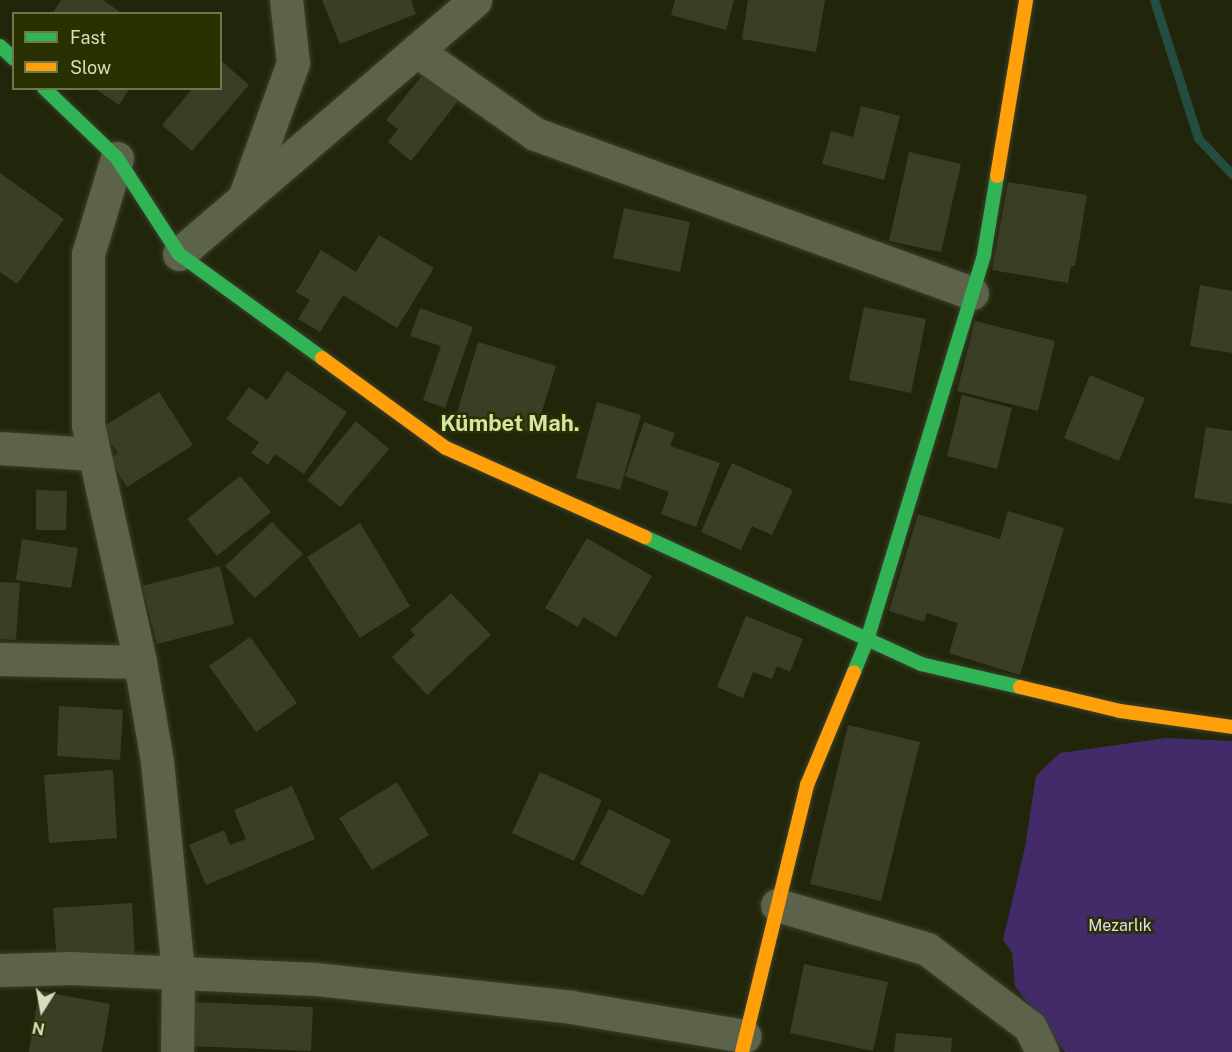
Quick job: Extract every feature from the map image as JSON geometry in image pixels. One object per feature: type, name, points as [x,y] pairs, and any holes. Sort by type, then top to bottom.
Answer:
[{"type":"street","points":[[243,200],[293,63],[286,0]]},
{"type":"street","points":[[179,254],[475,0]]},
{"type":"street","points":[[0,970],[71,968],[315,979],[571,1007],[743,1044],[807,785],[868,636],[984,254],[1026,0]]},
{"type":"street","points":[[0,46],[12,57]]},
{"type":"street","points":[[417,51],[535,134],[972,293]]},
{"type":"street","points":[[46,90],[117,158],[179,254],[446,448],[868,636],[921,664],[1120,711],[1232,727]]},
{"type":"street","points":[[117,158],[88,254],[88,425],[140,662],[157,761],[178,973],[177,1052]]},
{"type":"street","points":[[0,448],[94,454]]},
{"type":"street","points":[[0,659],[140,662]]},
{"type":"street","points":[[777,905],[927,949],[1030,1027],[1042,1052]]},
{"type":"green space","name":"Mezarlık","points":[[1166,738],[1232,741],[1232,1052],[1065,1052],[1015,986],[1012,952],[1003,940],[1025,847],[1036,776],[1060,753]]},
{"type":"building","points":[[61,0],[103,0],[120,12],[53,12]]},
{"type":"building","points":[[322,0],[411,0],[416,14],[340,44]]},
{"type":"building","points":[[675,0],[734,0],[726,30],[671,15]]},
{"type":"building","points":[[748,0],[825,0],[816,52],[742,39]]},
{"type":"building","points":[[222,62],[249,85],[192,151],[162,125],[191,90],[222,90]]},
{"type":"building","points":[[424,73],[459,100],[411,161],[388,142],[398,129],[386,120]]},
{"type":"building","points":[[97,90],[129,90],[119,105]]},
{"type":"building","points":[[861,106],[900,116],[884,180],[822,164],[831,131],[853,137]]},
{"type":"building","points":[[909,152],[961,164],[941,252],[889,241]]},
{"type":"building","points":[[0,173],[64,219],[17,284],[0,272]]},
{"type":"building","points":[[1008,182],[1087,195],[1075,266],[1071,266],[1068,283],[992,270]]},
{"type":"building","points":[[624,208],[690,222],[680,272],[613,258]]},
{"type":"building","points":[[379,235],[434,268],[397,328],[343,295],[320,332],[298,319],[310,300],[296,292],[321,250],[356,272]]},
{"type":"building","points":[[1200,285],[1232,291],[1232,353],[1190,346]]},
{"type":"building","points":[[864,307],[926,319],[911,393],[849,380]]},
{"type":"building","points":[[420,308],[473,327],[445,408],[423,400],[441,346],[410,336]]},
{"type":"building","points":[[975,321],[1055,341],[1038,411],[957,391]]},
{"type":"building","points":[[478,342],[556,366],[535,434],[501,423],[499,430],[456,416]]},
{"type":"building","points":[[287,371],[347,412],[304,474],[275,454],[268,465],[251,453],[259,442],[226,419],[249,387],[267,400]]},
{"type":"building","points":[[1090,375],[1145,398],[1119,461],[1064,438]]},
{"type":"building","points":[[159,392],[193,445],[127,487],[109,459],[118,453],[101,428]]},
{"type":"building","points":[[962,395],[1012,408],[997,469],[947,456]]},
{"type":"building","points":[[597,402],[641,415],[620,490],[576,478]]},
{"type":"building","points":[[356,421],[389,449],[340,507],[307,480]]},
{"type":"building","points":[[644,422],[675,433],[670,446],[720,463],[696,527],[661,514],[669,492],[625,476]]},
{"type":"building","points":[[1206,427],[1232,431],[1232,504],[1194,498]]},
{"type":"building","points":[[732,463],[793,490],[772,535],[752,526],[741,550],[701,532]]},
{"type":"building","points":[[240,476],[271,512],[217,556],[187,519]]},
{"type":"building","points":[[36,490],[67,491],[66,530],[36,530]]},
{"type":"building","points":[[1008,511],[1064,528],[1020,675],[949,653],[958,623],[927,613],[924,622],[889,611],[918,514],[1000,539]]},
{"type":"building","points":[[272,522],[303,554],[255,598],[225,566]]},
{"type":"building","points":[[360,523],[410,606],[360,638],[307,557]]},
{"type":"building","points":[[587,538],[652,576],[616,637],[583,617],[578,627],[545,608]]},
{"type":"building","points":[[22,539],[78,548],[71,588],[16,580]]},
{"type":"building","points":[[220,566],[234,624],[157,644],[142,586]]},
{"type":"building","points":[[0,582],[20,583],[16,640],[0,639]]},
{"type":"building","points":[[451,593],[491,635],[427,695],[392,657],[415,635],[410,630]]},
{"type":"building","points":[[746,616],[803,639],[790,672],[777,666],[772,679],[753,672],[743,698],[717,687]]},
{"type":"building","points":[[250,637],[297,703],[256,732],[209,666]]},
{"type":"building","points":[[59,706],[123,710],[120,760],[57,756]]},
{"type":"building","points":[[848,725],[920,742],[881,901],[810,884]]},
{"type":"building","points":[[113,770],[117,838],[49,843],[44,775]]},
{"type":"building","points":[[540,772],[602,800],[574,861],[512,833]]},
{"type":"building","points":[[397,782],[429,835],[372,870],[339,818]]},
{"type":"building","points":[[292,786],[315,839],[206,885],[189,845],[224,830],[230,845],[246,839],[234,810]]},
{"type":"building","points":[[609,809],[671,840],[643,896],[580,864]]},
{"type":"building","points":[[132,903],[135,958],[57,963],[53,908]]},
{"type":"building","points":[[804,964],[888,982],[873,1051],[790,1033]]},
{"type":"building","points":[[39,991],[110,1004],[102,1052],[29,1052]]},
{"type":"building","points":[[193,1002],[313,1007],[311,1051],[191,1046]]},
{"type":"building","points":[[896,1033],[952,1038],[951,1052],[894,1052]]},
{"type":"waterway","points":[[1154,0],[1198,138],[1232,174]]},
{"type":"traffic: fast","points":[[0,46],[12,57]]},
{"type":"traffic: fast","points":[[46,90],[117,158],[179,254],[322,358]]},
{"type":"traffic: fast","points":[[854,672],[868,637],[984,254],[997,176]]},
{"type":"traffic: fast","points":[[645,537],[921,664],[1020,687]]},
{"type":"traffic: slow","points":[[997,176],[1026,0]]},
{"type":"traffic: slow","points":[[322,358],[446,448],[645,537]]},
{"type":"traffic: slow","points":[[742,1052],[807,785],[854,672]]},
{"type":"traffic: slow","points":[[1020,687],[1120,711],[1232,727]]},
{"type":"district","name":"Kümbet Mah.","points":[[510,424]]}]
